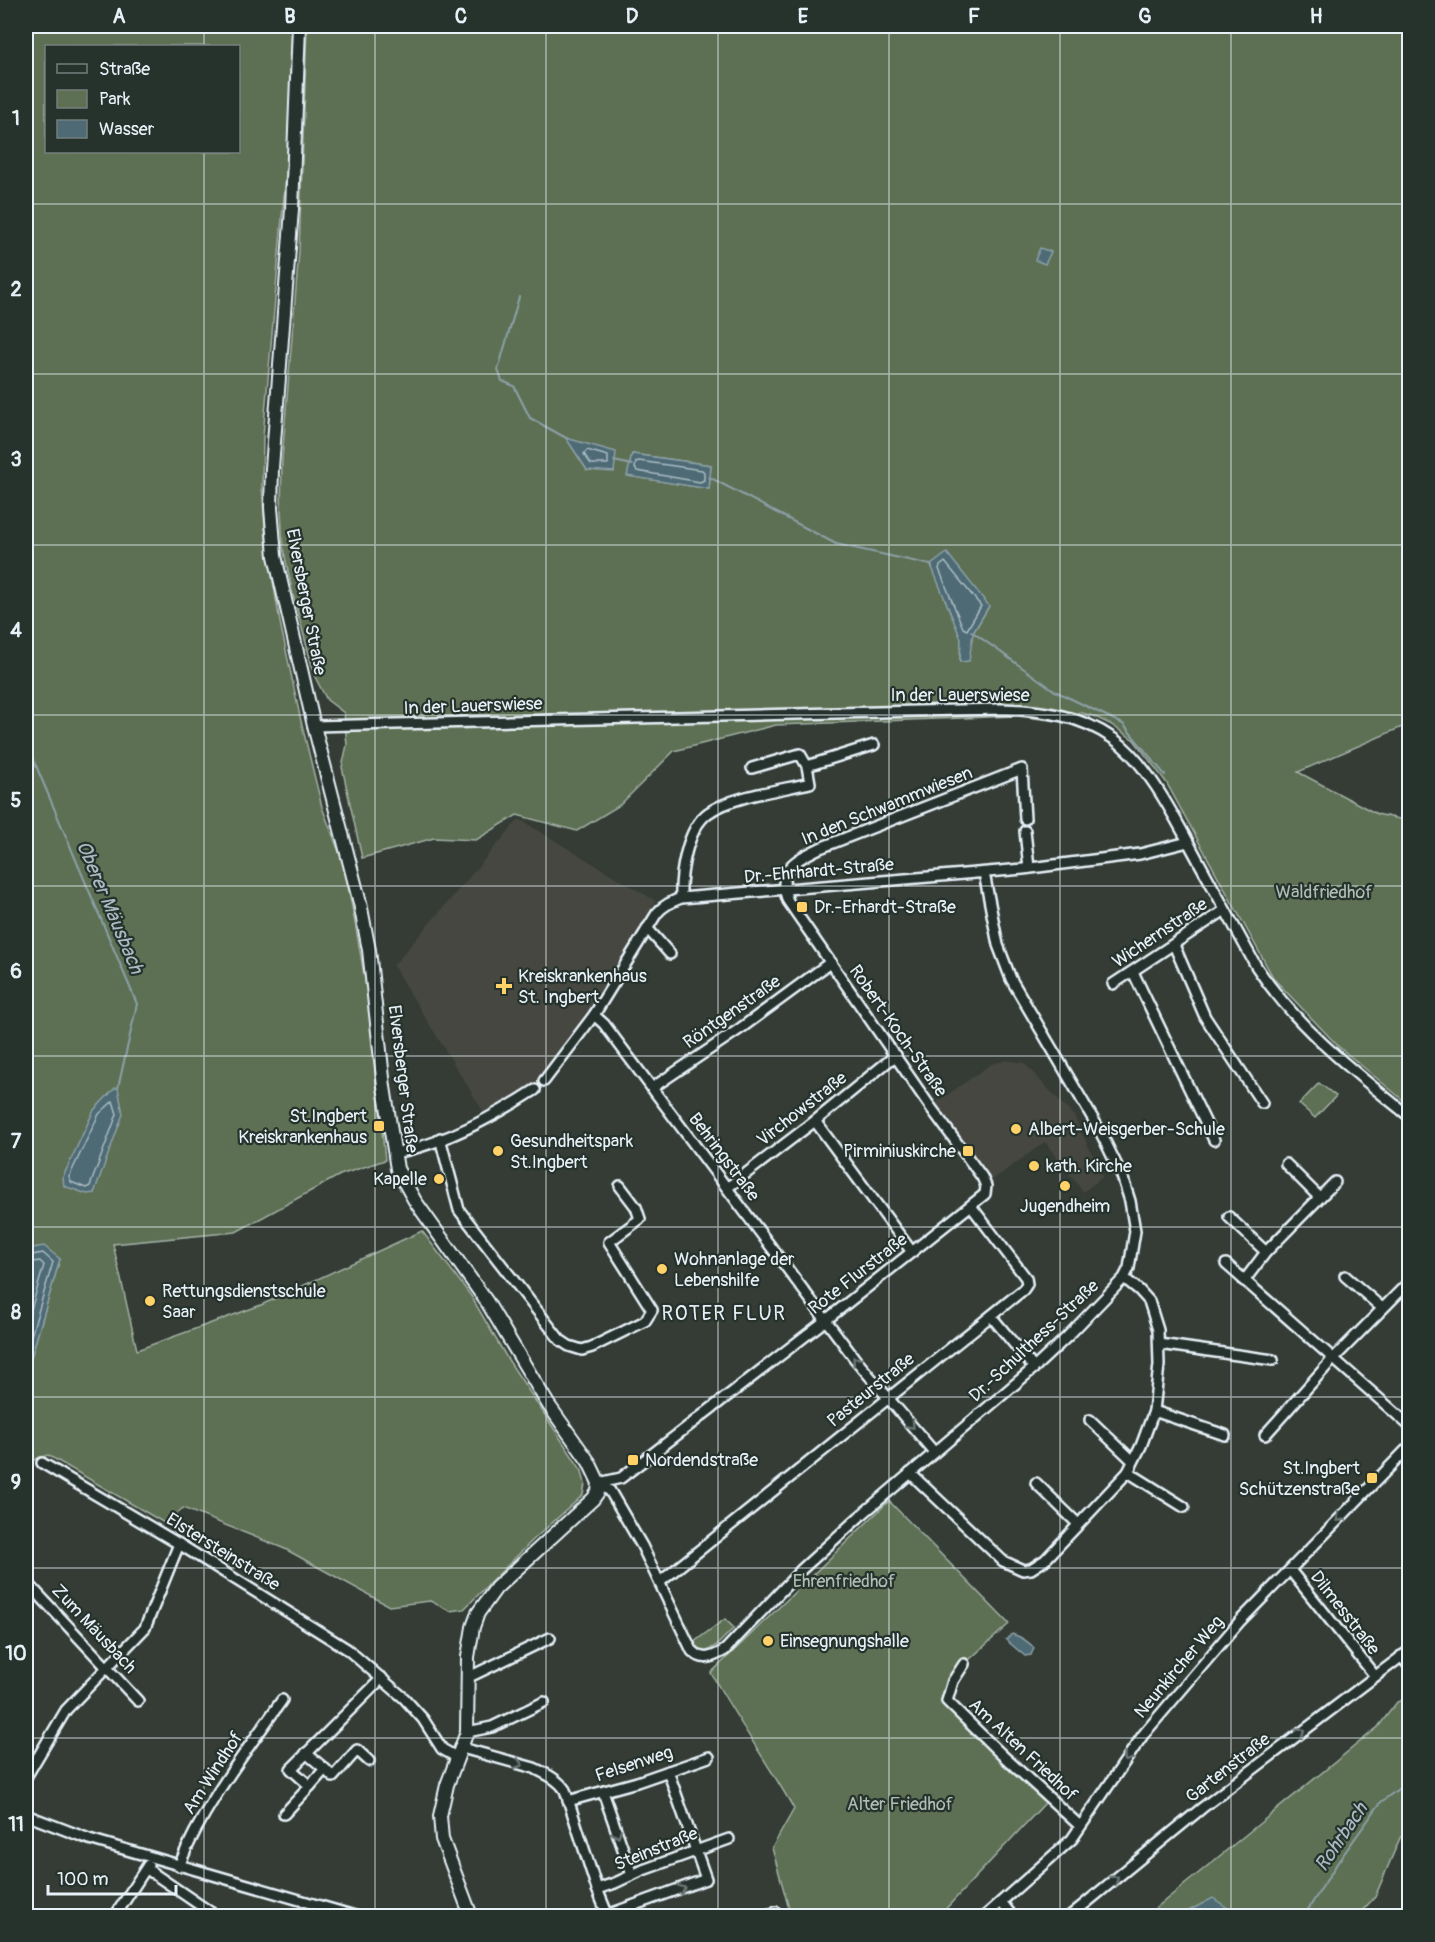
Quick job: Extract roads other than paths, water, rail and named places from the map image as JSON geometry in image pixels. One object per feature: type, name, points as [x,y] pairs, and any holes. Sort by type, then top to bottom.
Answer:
[{"type":"main road","name":"Elversberger Straße","points":[[299,26],[292,209],[271,508],[276,556],[314,726],[351,860],[363,915],[394,1153],[401,1179],[487,1302],[548,1404],[589,1462],[599,1483]]},
{"type":"main road","points":[[471,1917],[452,1868],[440,1828],[442,1803],[467,1732],[467,1678],[469,1644],[473,1627],[486,1601],[496,1588],[593,1499],[598,1492],[599,1483]]},
{"type":"street","name":"In der Lauerswiese","points":[[314,726],[1001,709],[1039,711],[1066,716],[1103,732],[1116,741],[1141,766],[1188,842],[1256,966],[1287,1009],[1324,1045],[1410,1117]]},
{"type":"street","points":[[807,766],[874,745]]},
{"type":"street","points":[[544,1080],[594,1015],[646,928],[665,905],[681,898],[685,855],[703,817],[749,797],[810,783],[807,766],[800,754],[752,768]]},
{"type":"street","name":"In den Schwammwiesen","points":[[785,890],[786,872],[792,863],[805,855],[1022,769],[1025,819]]},
{"type":"street","points":[[1025,831],[1029,868]]},
{"type":"street","name":"Dr.-Ehrhardt-Straße","points":[[681,898],[984,873],[1140,854],[1188,842]]},
{"type":"street","name":"Dr.-Schulthess-Straße","points":[[660,1582],[692,1651],[697,1656],[706,1659],[725,1650],[809,1563],[934,1452],[1034,1368],[1095,1310],[1124,1278],[1131,1258],[1134,1231],[1133,1215],[1126,1189],[1099,1129],[1011,979],[998,945],[984,873]]},
{"type":"street","name":"Robert-Koch-Straße","points":[[785,890],[788,901],[929,1105],[982,1177],[986,1189]]},
{"type":"street","name":"Wichernstraße","points":[[1113,984],[1225,910]]},
{"type":"street","points":[[646,928],[670,954]]},
{"type":"street","points":[[1174,945],[1205,1017],[1262,1102]]},
{"type":"street","name":"Röntgenstraße","points":[[652,1088],[741,1028],[831,962]]},
{"type":"street","points":[[1133,972],[1214,1140]]},
{"type":"street","name":"Behringstraße","points":[[594,1015],[604,1024],[826,1320],[887,1398],[934,1452]]},
{"type":"street","name":"Virchowstraße","points":[[727,1188],[896,1055]]},
{"type":"street","points":[[394,1153],[415,1148],[492,1115],[535,1090]]},
{"type":"street","points":[[815,1121],[912,1252]]},
{"type":"street","points":[[440,1138],[459,1210],[560,1340],[582,1350],[645,1321],[652,1310],[609,1242],[640,1219],[636,1207],[620,1186]]},
{"type":"street","points":[[1286,1164],[1319,1197]]},
{"type":"street","points":[[1244,1281],[1266,1252],[1335,1182]]},
{"type":"street","name":"Rote Flurstraße","points":[[599,1483],[621,1478],[912,1252],[985,1194],[986,1189]]},
{"type":"street","name":"Pasteurstraße","points":[[660,1582],[1023,1290],[1027,1284],[1026,1278],[970,1206]]},
{"type":"street","points":[[1228,1217],[1266,1252]]},
{"type":"street","points":[[1226,1264],[1332,1360],[1410,1426]]},
{"type":"street","points":[[1345,1276],[1382,1308]]},
{"type":"street","points":[[910,1473],[1003,1561],[1017,1568],[1031,1569],[1039,1564],[1128,1472],[1149,1430],[1154,1411],[1159,1365],[1158,1330],[1149,1301],[1124,1278]]},
{"type":"street","points":[[1264,1435],[1332,1360],[1410,1281]]},
{"type":"street","points":[[991,1316],[1034,1368]]},
{"type":"street","points":[[1159,1344],[1273,1359]]},
{"type":"street","points":[[1154,1411],[1225,1435]]},
{"type":"street","points":[[1090,1420],[1133,1461]]},
{"type":"street","name":"Neunkircher Weg","points":[[985,1917],[1072,1839],[1143,1735],[1240,1621],[1410,1446]]},
{"type":"street","name":"Elstersteinstraße","points":[[42,1463],[179,1544],[347,1649],[382,1678],[416,1711],[442,1749],[460,1753]]},
{"type":"street","points":[[1128,1472],[1184,1507]]},
{"type":"street","points":[[599,1483],[610,1491],[660,1582]]},
{"type":"street","points":[[1036,1483],[1078,1524]]},
{"type":"street","points":[[26,1777],[66,1710],[145,1628],[179,1544]]},
{"type":"street","name":"Dilmesstraße","points":[[1290,1570],[1375,1676]]},
{"type":"street","name":"Zum Mäusbach","points":[[26,1581],[138,1701]]},
{"type":"street","points":[[467,1678],[550,1638]]},
{"type":"street","points":[[1406,1653],[1410,1667]]},
{"type":"street","name":"Gartenstraße","points":[[1070,1917],[1202,1808],[1406,1653]]},
{"type":"street","name":"Am Alten Friedhof","points":[[964,1664],[953,1681],[947,1701],[1001,1755],[1080,1826]]},
{"type":"street","points":[[309,1786],[291,1769],[382,1678]]},
{"type":"street","name":"Am Windhof","points":[[179,1866],[188,1843],[227,1780],[282,1700]]},
{"type":"street","points":[[467,1732],[492,1727],[544,1702]]},
{"type":"street","points":[[306,1753],[333,1777],[357,1750],[369,1761]]},
{"type":"street","points":[[460,1753],[520,1764],[546,1774],[562,1785],[607,1916],[704,1881],[706,1877],[668,1771]]},
{"type":"street","name":"Felsenweg","points":[[568,1801],[603,1792],[709,1757]]},
{"type":"street","points":[[284,1814],[325,1769]]},
{"type":"street","points":[[603,1792],[632,1875]]},
{"type":"street","points":[[26,1815],[88,1839],[355,1917]]},
{"type":"street","name":"Steinstraße","points":[[597,1889],[696,1849],[729,1839]]},
{"type":"street","points":[[115,1917],[147,1869],[151,1857]]},
{"type":"street","points":[[147,1869],[216,1917]]},
{"type":"street","points":[[1002,1903],[1012,1917]]},
{"type":"street","points":[[766,1917],[776,1912]]},
{"type":"water","points":[[1040,248],[1051,252],[1045,264],[1035,260]]},
{"type":"water","points":[[566,438],[616,452],[614,472],[587,470]]},
{"type":"water","points":[[632,454],[711,465],[709,489],[627,476]]},
{"type":"water","points":[[947,553],[989,606],[973,633],[969,661],[960,662],[961,639],[931,565]]},
{"type":"water","points":[[115,1088],[118,1088],[123,1114],[94,1193],[87,1194],[64,1186],[63,1177],[94,1110]]},
{"type":"water","points":[[44,1246],[60,1259],[26,1374],[26,1254],[28,1249]]},
{"type":"water","points":[[1012,1634],[1019,1636],[1034,1648],[1031,1655],[1025,1656],[1006,1640]]},
{"type":"water","points":[[1213,1898],[1236,1916],[1179,1916]]},
{"type":"waterway","points":[[519,297],[498,370],[502,381],[514,386],[530,418],[568,439]]},
{"type":"waterway","points":[[614,461],[632,465]]},
{"type":"waterway","points":[[709,477],[836,544],[932,567]]},
{"type":"waterway","points":[[971,631],[1055,691],[1123,724],[1165,775]]},
{"type":"waterway","name":"Oberer Mäusbach","points":[[26,742],[137,1004],[118,1088]]},
{"type":"waterway","name":"Rohrbach","points":[[1304,1916],[1338,1862],[1381,1802],[1410,1780]]},
{"type":"place","name":"Dr.-Erhardt-Straße","points":[[802,907]]},
{"type":"place","name":"Kreiskrankenhaus St. Ingbert","points":[[504,986]]},
{"type":"place","name":"St.Ingbert Kreiskrankenhaus","points":[[379,1126]]},
{"type":"place","name":"Albert-Weisgerber-Schule","points":[[1016,1129]]},
{"type":"place","name":"Gesundheitspark St.Ingbert","points":[[498,1151]]},
{"type":"place","name":"Pirminiuskirche","points":[[968,1151]]},
{"type":"place","name":"kath. Kirche","points":[[1034,1166]]},
{"type":"place","name":"Kapelle","points":[[439,1179]]},
{"type":"place","name":"Jugendheim","points":[[1065,1186]]},
{"type":"place","name":"Wohnanlage der Lebenshilfe","points":[[662,1269]]},
{"type":"place","name":"Rettungsdienstschule Saar","points":[[150,1301]]},
{"type":"place","name":"Nordendstraße","points":[[633,1460]]},
{"type":"place","name":"St.Ingbert Schützenstraße","points":[[1372,1478]]},
{"type":"place","name":"Einsegnungshalle","points":[[768,1641]]},
{"type":"district","name":"ROTER FLUR","points":[[724,1313]]},
{"type":"park label","name":"Waldfriedhof","points":[[1324,892]]},
{"type":"park label","name":"Ehrenfriedhof","points":[[844,1581]]},
{"type":"park label","name":"Alter Friedhof","points":[[900,1804]]}]
